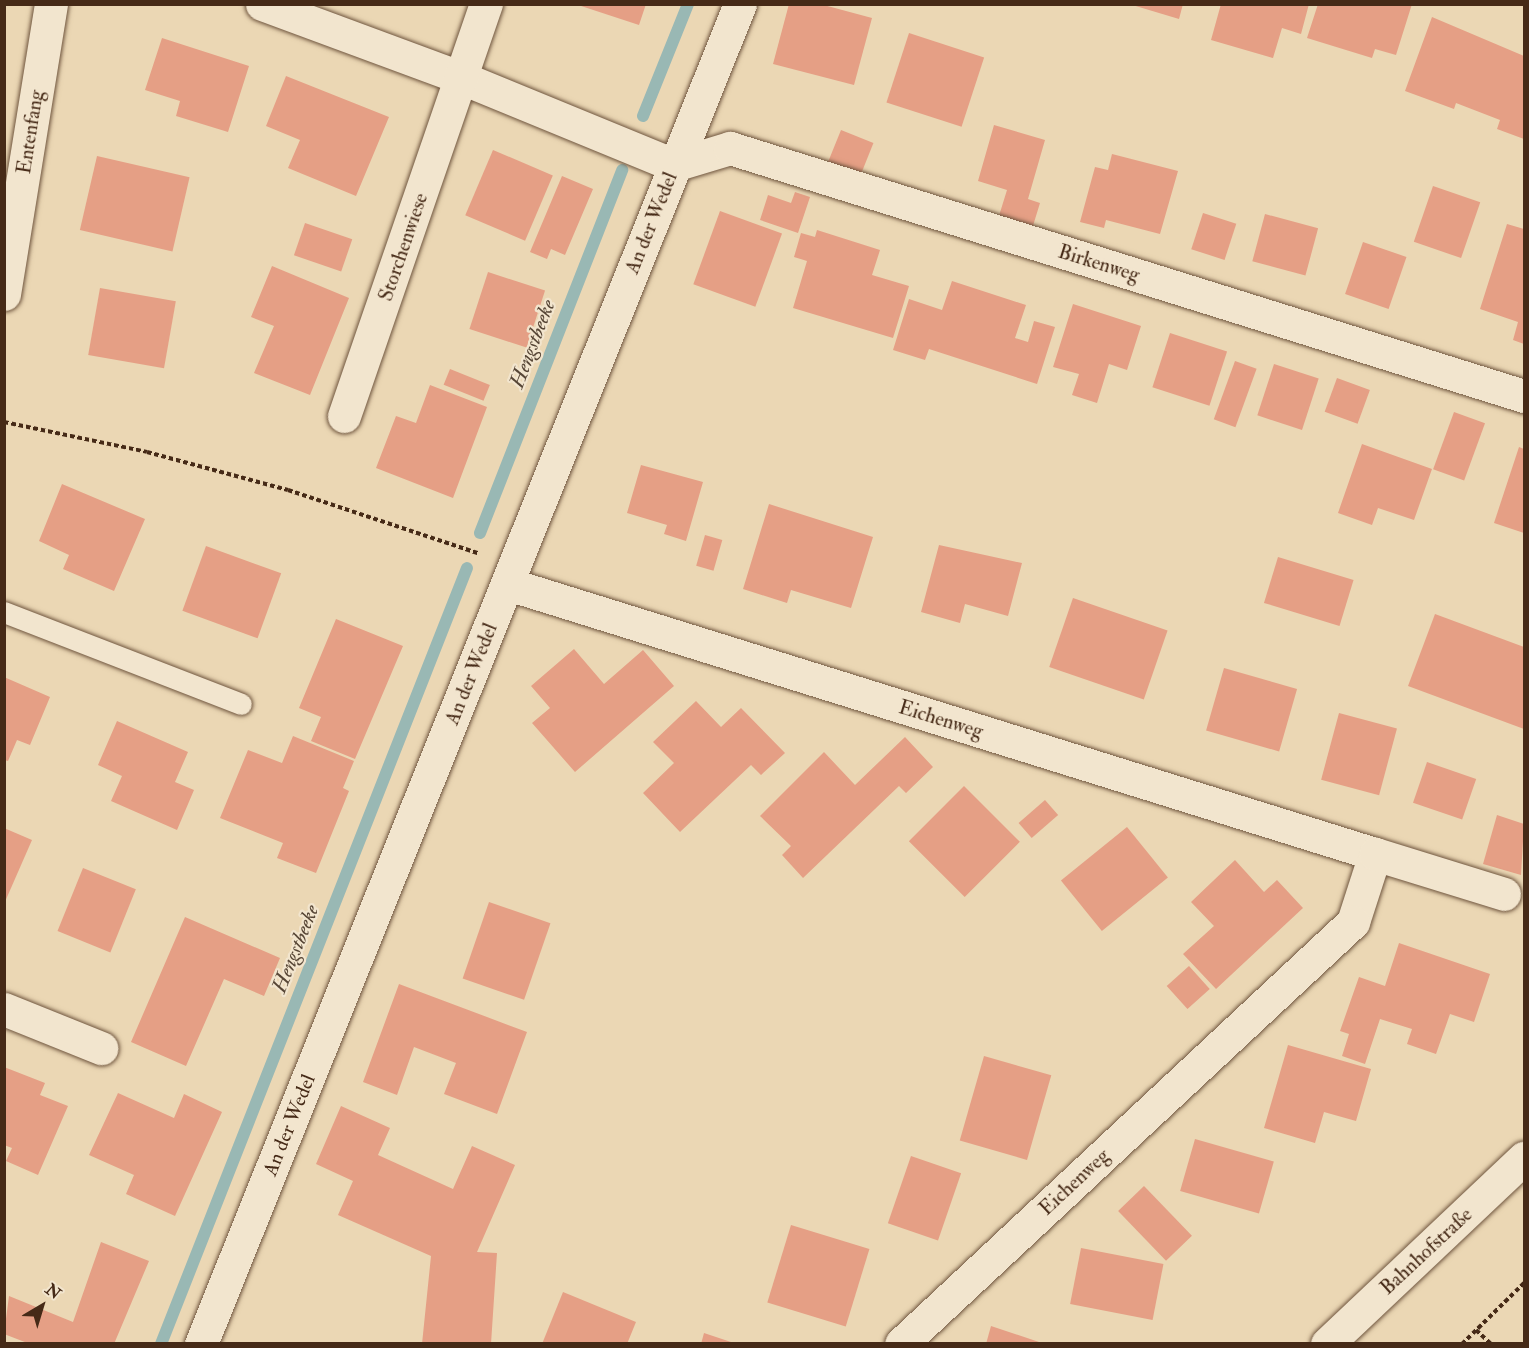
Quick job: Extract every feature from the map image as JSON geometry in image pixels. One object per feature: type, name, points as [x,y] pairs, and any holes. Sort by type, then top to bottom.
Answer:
[{"type":"street","name":"Entenfang","points":[[4,294],[51,4]]},
{"type":"street","points":[[262,4],[462,78],[674,165]]},
{"type":"street","name":"Storchenwiese","points":[[344,416],[486,4]]},
{"type":"street","name":"An der Wedel","points":[[201,1344],[740,4]]},
{"type":"street","name":"Birkenweg","points":[[674,165],[730,148],[1524,396]]},
{"type":"street","name":"Eichenweg","points":[[508,584],[1504,894]]},
{"type":"street","name":"Eichenweg","points":[[901,1344],[1353,922],[1375,854]]},
{"type":"street","points":[[4,1009],[102,1048]]},
{"type":"street","name":"Bahnhofstraße","points":[[1327,1344],[1524,1158]]},
{"type":"lane","points":[[4,612],[241,704]]},
{"type":"path","points":[[4,422],[147,452],[288,490],[495,559],[508,584]]},
{"type":"path","points":[[1462,1344],[1524,1283]]},
{"type":"path","points":[[1476,1330],[1491,1344]]},
{"type":"building","points":[[575,4],[646,4],[639,25]]},
{"type":"building","points":[[789,4],[820,4],[872,18],[854,85],[773,64]]},
{"type":"building","points":[[1129,4],[1183,4],[1179,19]]},
{"type":"building","points":[[1221,4],[1309,4],[1301,34],[1282,28],[1273,58],[1211,40]]},
{"type":"building","points":[[1318,4],[1412,4],[1396,55],[1375,49],[1372,58],[1307,38]]},
{"type":"building","points":[[1432,17],[1524,56],[1524,139],[1497,129],[1500,120],[1456,103],[1454,109],[1405,91]]},
{"type":"building","points":[[909,33],[984,57],[962,127],[886,102]]},
{"type":"building","points":[[162,38],[249,66],[228,132],[176,116],[180,101],[145,90]]},
{"type":"building","points":[[286,76],[389,117],[356,196],[288,168],[300,140],[266,126]]},
{"type":"building","points":[[994,125],[1045,140],[1028,199],[1040,203],[1032,229],[998,219],[1007,190],[978,181]]},
{"type":"building","points":[[841,130],[873,143],[860,177],[827,164]]},
{"type":"building","points":[[493,150],[553,175],[525,241],[465,215]]},
{"type":"building","points":[[1112,154],[1178,171],[1160,234],[1106,220],[1104,228],[1080,222],[1095,167],[1108,170]]},
{"type":"building","points":[[97,156],[190,177],[172,251],[80,230]]},
{"type":"building","points":[[562,176],[593,189],[565,255],[551,249],[547,259],[530,252]]},
{"type":"building","points":[[1433,186],[1480,202],[1461,258],[1414,242]]},
{"type":"building","points":[[795,192],[810,197],[798,233],[760,220],[768,195],[791,203]]},
{"type":"building","points":[[720,211],[782,234],[755,307],[693,284]]},
{"type":"building","points":[[1203,213],[1236,224],[1225,260],[1191,249]]},
{"type":"building","points":[[1265,214],[1318,228],[1305,276],[1252,261]]},
{"type":"building","points":[[305,223],[352,239],[341,271],[294,255]]},
{"type":"building","points":[[1507,224],[1524,229],[1524,344],[1513,340],[1518,322],[1480,309]]},
{"type":"building","points":[[817,230],[880,250],[872,275],[909,286],[893,338],[793,308],[807,261],[794,257],[801,233],[815,237]]},
{"type":"building","points":[[1363,242],[1406,257],[1389,309],[1345,294]]},
{"type":"building","points":[[272,266],[349,298],[310,395],[254,373],[274,326],[251,317]]},
{"type":"building","points":[[488,272],[545,291],[527,348],[469,329]]},
{"type":"building","points":[[952,281],[1026,305],[1015,338],[1028,342],[1034,321],[1055,327],[1037,384],[929,349],[925,360],[893,350],[909,299],[942,310]]},
{"type":"building","points":[[100,288],[176,301],[164,368],[88,355]]},
{"type":"building","points":[[1073,304],[1141,326],[1127,370],[1109,364],[1097,403],[1072,395],[1079,374],[1053,367]]},
{"type":"building","points":[[1170,333],[1227,352],[1209,406],[1152,387]]},
{"type":"building","points":[[1235,361],[1257,369],[1235,427],[1214,419]]},
{"type":"building","points":[[1274,364],[1319,379],[1302,430],[1257,415]]},
{"type":"building","points":[[450,369],[490,385],[484,401],[444,385]]},
{"type":"building","points":[[1337,378],[1370,390],[1358,424],[1325,412]]},
{"type":"building","points":[[430,385],[487,407],[453,498],[376,468],[396,416],[416,423]]},
{"type":"building","points":[[1454,412],[1485,423],[1464,481],[1433,469]]},
{"type":"building","points":[[1362,444],[1432,469],[1414,520],[1378,508],[1372,525],[1338,513]]},
{"type":"building","points":[[1519,447],[1524,449],[1524,533],[1494,523]]},
{"type":"building","points":[[641,465],[703,482],[686,541],[664,534],[667,525],[627,513]]},
{"type":"building","points":[[62,484],[145,519],[114,591],[63,569],[69,555],[39,541]]},
{"type":"building","points":[[769,504],[873,537],[851,608],[791,590],[787,603],[743,589]]},
{"type":"building","points":[[705,535],[722,540],[713,571],[696,566]]},
{"type":"building","points":[[939,545],[1022,563],[1008,616],[965,604],[960,623],[921,612]]},
{"type":"building","points":[[206,546],[281,573],[258,638],[182,611]]},
{"type":"building","points":[[1278,557],[1354,580],[1340,626],[1264,603]]},
{"type":"building","points":[[1073,598],[1168,631],[1144,700],[1049,667]]},
{"type":"building","points":[[1435,614],[1524,647],[1524,729],[1408,686]]},
{"type":"building","points":[[336,619],[403,646],[355,759],[311,741],[321,717],[299,708]]},
{"type":"building","points":[[574,649],[604,684],[643,650],[674,686],[575,772],[532,723],[550,708],[531,686]]},
{"type":"building","points":[[1224,668],[1297,689],[1279,751],[1206,730]]},
{"type":"building","points":[[4,677],[50,697],[30,745],[17,740],[8,761],[4,760]]},
{"type":"building","points":[[696,701],[721,727],[741,708],[785,753],[761,775],[751,765],[680,832],[643,793],[674,763],[653,742]]},
{"type":"building","points":[[1339,713],[1397,729],[1379,795],[1321,780]]},
{"type":"building","points":[[117,721],[188,752],[175,782],[194,790],[177,830],[111,801],[122,776],[98,765]]},
{"type":"building","points":[[293,736],[354,761],[343,788],[349,791],[316,873],[277,858],[283,843],[220,818],[248,750],[282,763]]},
{"type":"building","points":[[905,737],[933,767],[906,793],[899,786],[803,878],[782,855],[791,846],[760,816],[824,752],[855,785]]},
{"type":"building","points":[[1427,762],[1476,779],[1462,820],[1413,803]]},
{"type":"building","points":[[964,786],[1020,842],[965,897],[909,841]]},
{"type":"building","points":[[1045,800],[1058,815],[1032,838],[1019,823]]},
{"type":"building","points":[[1497,815],[1524,824],[1521,875],[1483,864]]},
{"type":"building","points":[[1127,827],[1168,878],[1102,931],[1061,880]]},
{"type":"building","points":[[4,828],[32,840],[4,904]]},
{"type":"building","points":[[1235,860],[1264,892],[1277,880],[1303,908],[1216,989],[1183,954],[1214,926],[1191,902]]},
{"type":"building","points":[[83,868],[136,889],[110,952],[58,931]]},
{"type":"building","points":[[489,902],[550,923],[524,1000],[463,979]]},
{"type":"building","points":[[185,917],[280,958],[264,996],[224,979],[186,1066],[131,1042]]},
{"type":"building","points":[[1399,943],[1490,974],[1474,1022],[1450,1014],[1436,1054],[1407,1044],[1412,1029],[1380,1019],[1365,1064],[1342,1056],[1349,1034],[1340,1031],[1359,977],[1385,986]]},
{"type":"building","points":[[1189,966],[1210,989],[1187,1009],[1167,986]]},
{"type":"building","points":[[399,984],[527,1032],[497,1114],[444,1094],[456,1063],[414,1047],[397,1095],[363,1082]]},
{"type":"building","points":[[1288,1045],[1371,1069],[1356,1121],[1324,1112],[1315,1143],[1264,1128]]},
{"type":"building","points":[[984,1056],[1051,1075],[1027,1160],[960,1141]]},
{"type":"building","points":[[4,1067],[45,1083],[40,1095],[68,1106],[38,1175],[6,1161],[12,1148],[4,1145]]},
{"type":"building","points":[[118,1093],[174,1118],[184,1094],[222,1112],[175,1216],[126,1194],[134,1175],[89,1155]]},
{"type":"building","points":[[341,1106],[390,1128],[378,1155],[453,1189],[472,1146],[515,1165],[477,1252],[497,1253],[491,1344],[422,1344],[431,1256],[338,1215],[353,1181],[316,1164]]},
{"type":"building","points":[[1195,1139],[1274,1162],[1259,1214],[1180,1191]]},
{"type":"building","points":[[911,1156],[961,1173],[938,1240],[888,1223]]},
{"type":"building","points":[[1144,1186],[1192,1236],[1166,1261],[1118,1211]]},
{"type":"building","points":[[791,1225],[869,1249],[846,1326],[767,1302]]},
{"type":"building","points":[[101,1242],[149,1261],[114,1344],[30,1344],[4,1334],[9,1296],[73,1322]]},
{"type":"building","points":[[1081,1248],[1163,1264],[1153,1320],[1070,1304]]},
{"type":"building","points":[[563,1292],[636,1322],[627,1344],[542,1344]]},
{"type":"building","points":[[991,1326],[1042,1343],[1042,1344],[986,1344]]},
{"type":"building","points":[[704,1333],[734,1343],[734,1344],[701,1344]]},
{"type":"waterway","name":"Hengstbeeke","points":[[643,116],[688,4]]},
{"type":"waterway","name":"Hengstbeeke","points":[[480,533],[622,170]]},
{"type":"waterway","name":"Hengstbeeke","points":[[161,1344],[467,568]]}]
